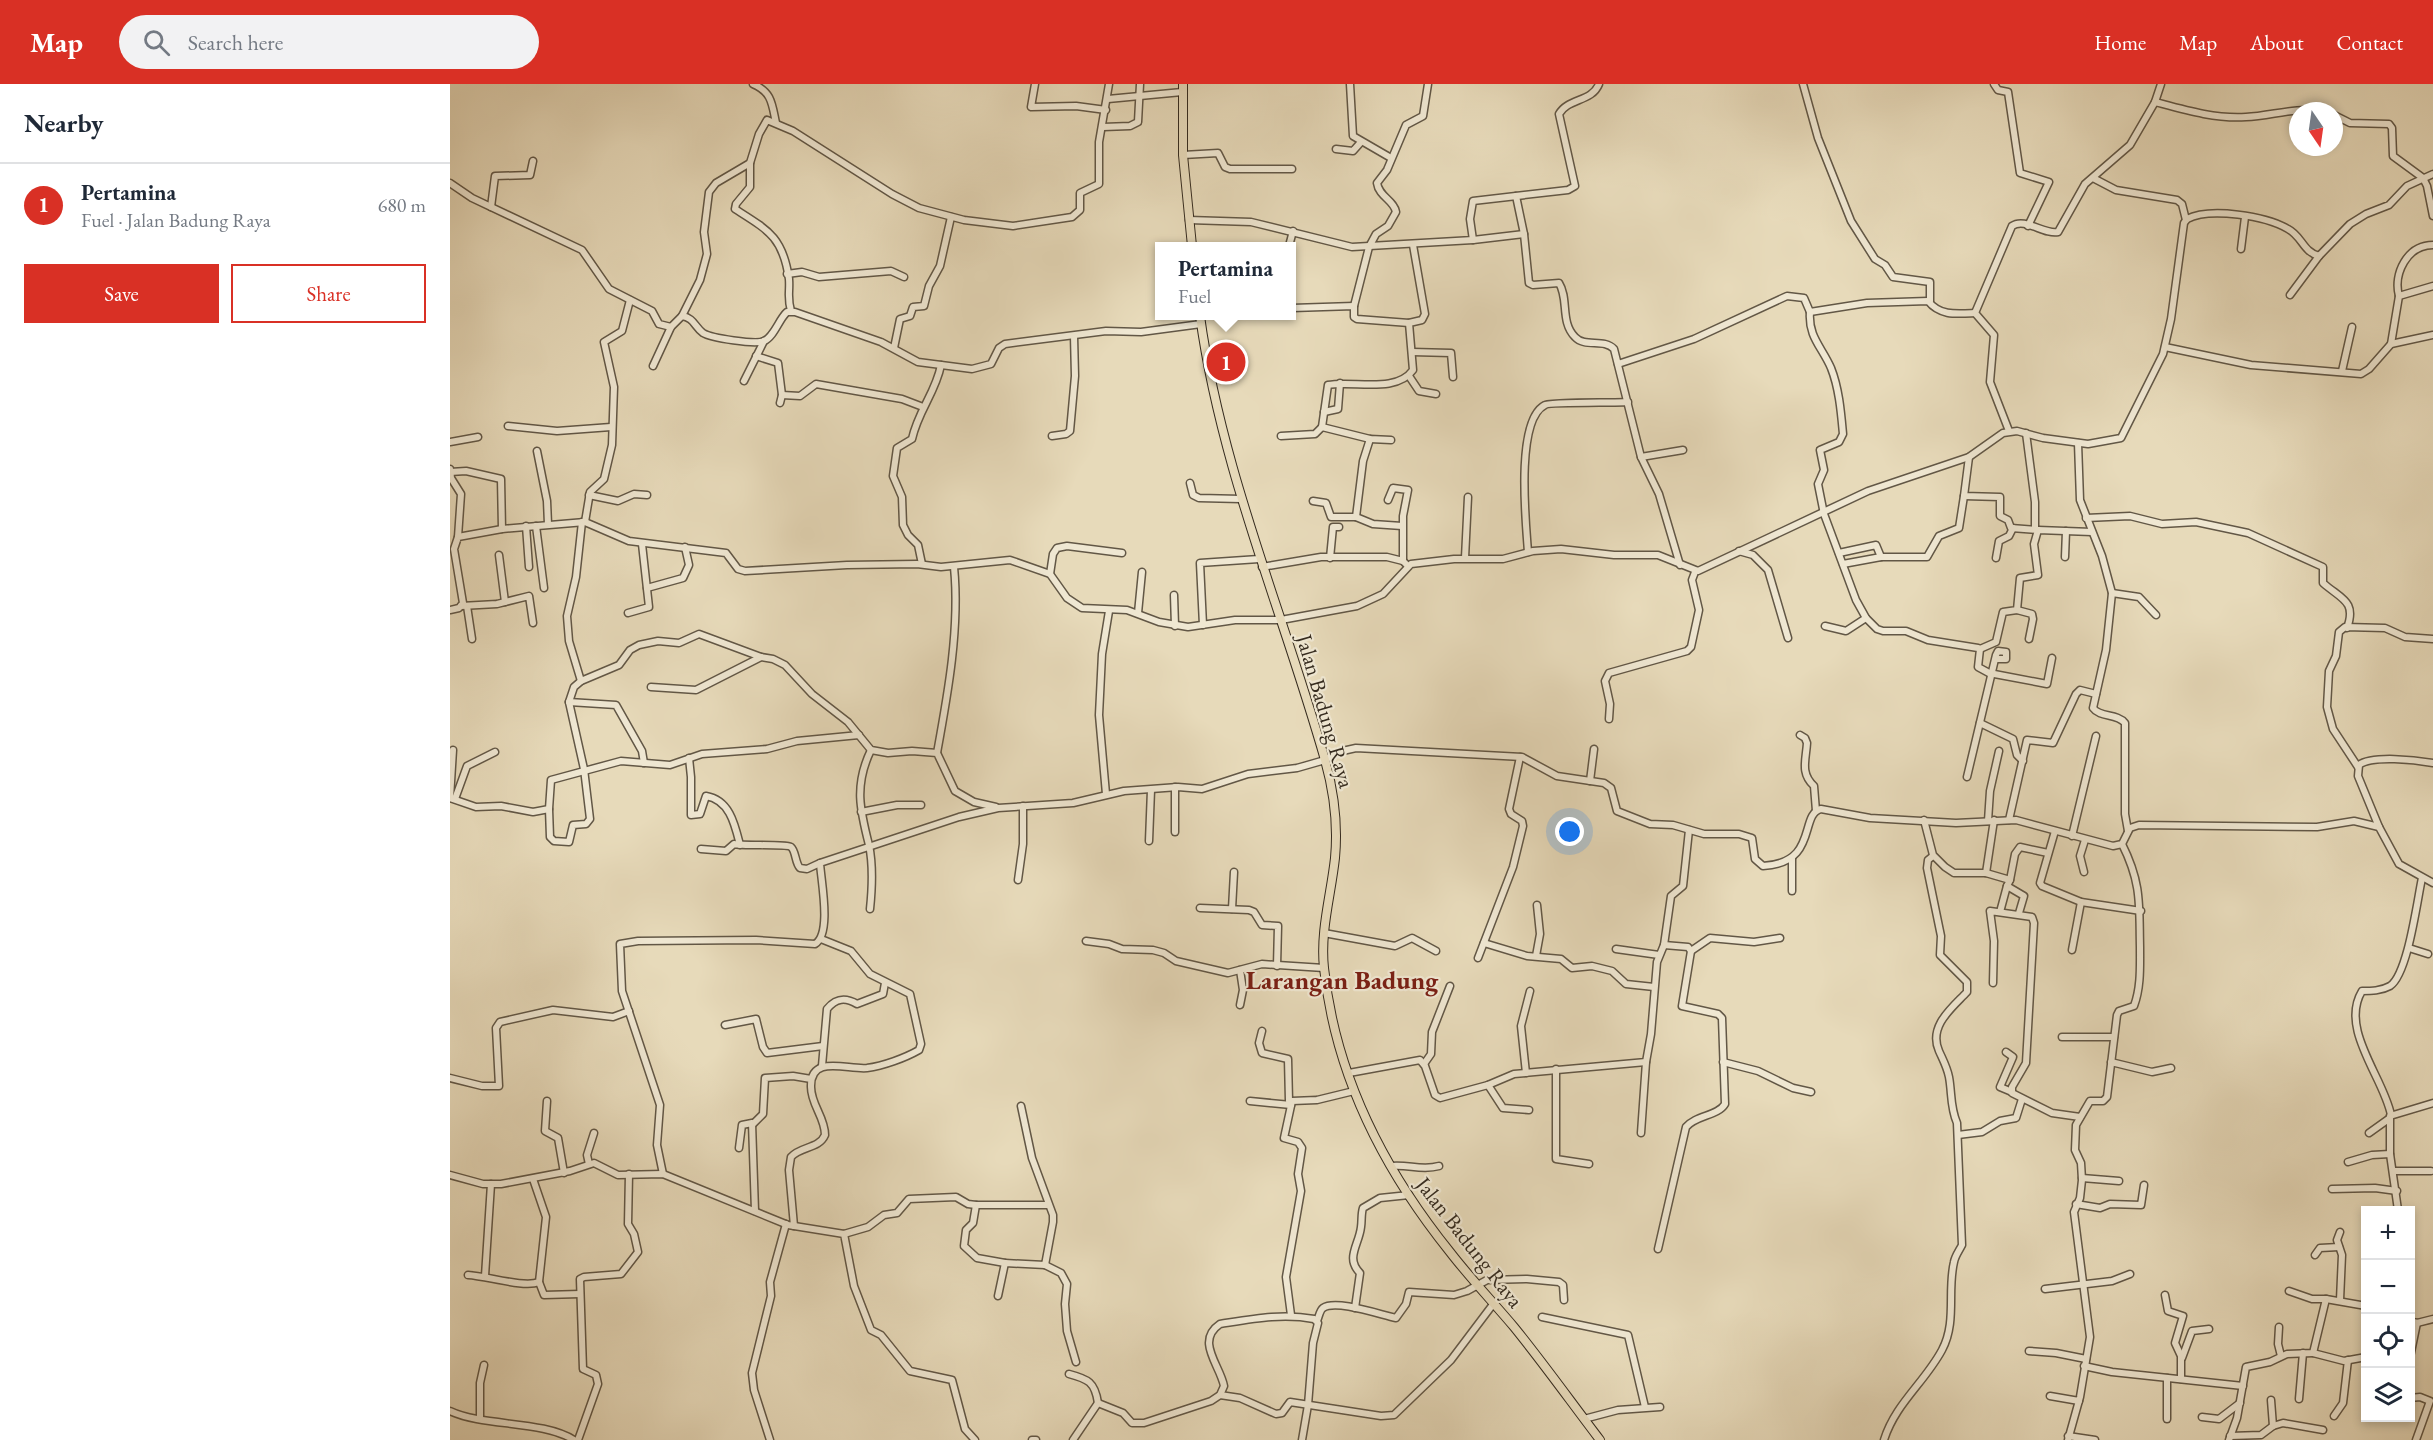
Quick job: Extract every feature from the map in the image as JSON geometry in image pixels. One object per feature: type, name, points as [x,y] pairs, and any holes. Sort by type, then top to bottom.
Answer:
[{"type":"main road","points":[[1183,88],[1183,155],[1192,242]]},
{"type":"main road","name":"Jalan Badung Raya","points":[[1200,320],[1241,499],[1331,784],[1336,828],[1334,863],[1323,933],[1324,968],[1336,1033],[1354,1091],[1373,1136],[1409,1195],[1450,1253],[1494,1303],[1600,1440]]},
{"type":"street","points":[[753,84],[765,89],[769,95],[776,123]]},
{"type":"street","points":[[1035,84],[1031,107],[1076,106],[1106,110]]},
{"type":"street","points":[[791,311],[787,297],[787,274],[773,234],[735,209],[736,204],[750,187],[750,163],[766,120],[776,123],[907,203],[951,217],[1013,226],[1072,217],[1080,210],[1080,193],[1099,184],[1099,148],[1109,84]]},
{"type":"street","points":[[1103,127],[1136,124],[1139,119],[1140,84]]},
{"type":"street","points":[[1350,84],[1351,132],[1361,142],[1391,158]]},
{"type":"street","points":[[1413,245],[1425,315],[1422,320],[1409,323],[1357,320],[1353,317],[1369,247],[1376,234],[1388,226],[1396,212],[1394,205],[1380,194],[1377,187],[1406,125],[1423,116],[1428,84]]},
{"type":"street","points":[[1473,240],[1470,219],[1472,202],[1530,192],[1568,190],[1575,186],[1558,121],[1559,114],[1564,107],[1592,95],[1599,84]]},
{"type":"street","points":[[1803,84],[1818,138],[1856,230],[1875,259],[1885,265],[1893,277],[1930,282],[1930,301],[1935,310],[1975,313],[1994,335],[1990,379],[2009,431]]},
{"type":"street","points":[[1994,84],[1998,90],[2008,92],[2020,173],[2049,182],[2028,226]]},
{"type":"street","points":[[1975,313],[2012,226],[2018,223],[2051,233],[2058,232],[2080,192],[2092,178],[2130,145],[2155,102],[2161,84]]},
{"type":"street","points":[[1108,99],[1139,97],[1183,88]]},
{"type":"street","points":[[2155,102],[2221,117],[2246,117],[2289,112]]},
{"type":"street","points":[[2343,120],[2350,123],[2389,124],[2392,128],[2395,160],[2423,178],[2427,186],[2433,216]]},
{"type":"street","points":[[1336,149],[1353,151],[1361,142]]},
{"type":"street","points":[[1183,155],[1218,153],[1225,167],[1230,169],[1292,168]]},
{"type":"street","points":[[492,207],[495,176],[530,175],[533,161]]},
{"type":"street","points":[[653,366],[671,327],[682,316],[693,297],[705,261],[704,232],[709,192],[716,183],[750,163]]},
{"type":"street","points":[[2290,295],[2319,256],[2350,224],[2389,205],[2398,193],[2433,174]]},
{"type":"street","points":[[1609,719],[1610,704],[1605,681],[1609,673],[1687,651],[1691,647],[1699,610],[1692,580],[1695,572],[1874,489],[1969,457],[1996,436],[2009,431],[2078,443],[2110,442],[2125,434],[2165,347],[2186,220],[2182,204],[2177,200],[2116,190],[2092,178]]},
{"type":"street","points":[[450,183],[492,207],[582,250],[609,289],[652,311],[661,326],[671,327]]},
{"type":"street","points":[[1516,196],[1524,234],[1529,283],[1533,285],[1558,283],[1562,291],[1566,318],[1573,335],[1581,341],[1611,346],[1618,364],[1641,457],[1661,501],[1680,565]]},
{"type":"street","points":[[2186,220],[2215,213],[2245,217],[2290,230],[2307,251],[2319,256]]},
{"type":"street","points":[[894,348],[900,319],[910,316],[913,307],[924,306],[929,286],[940,266],[951,217]]},
{"type":"street","points":[[2241,249],[2245,217]]},
{"type":"street","points":[[1189,220],[1227,220],[1293,231],[1352,247],[1413,245],[1524,234]]},
{"type":"street","points":[[1290,242],[1293,231]]},
{"type":"street","points":[[2165,347],[2251,365],[2365,373],[2391,345],[2399,297],[2397,281],[2407,256],[2423,245],[2433,245]]},
{"type":"street","points":[[787,274],[802,272],[819,277],[891,271],[904,277]]},
{"type":"street","points":[[2399,297],[2433,286]]},
{"type":"street","points":[[1618,364],[1694,339],[1787,296],[1804,298],[1810,312],[1809,325],[1812,338],[1834,376],[1843,434],[1839,442],[1820,450],[1824,470],[1818,484],[1824,514],[1856,600],[1866,618],[1877,629],[1883,631],[1905,631],[1928,640],[1980,649],[1996,642],[2003,612],[2017,610],[2032,614],[2029,639]]},
{"type":"street","points":[[581,681],[569,641],[567,616],[589,495],[592,488],[604,478],[612,449],[614,387],[604,342],[622,331],[630,300]]},
{"type":"street","points":[[1810,312],[1867,303],[1930,301]]},
{"type":"street","points":[[1296,308],[1354,306]]},
{"type":"street","points":[[744,381],[764,341],[782,316],[791,311],[894,348],[918,362],[972,369],[991,364],[999,348],[1005,344],[1110,331],[1141,332],[1200,320]]},
{"type":"street","points":[[682,316],[692,320],[702,332],[715,338],[764,341]]},
{"type":"street","points":[[1281,436],[1315,434],[1322,427],[1327,386],[1340,383],[1381,384],[1409,376],[1414,366],[1409,323]]},
{"type":"street","points":[[2342,371],[2352,327]]},
{"type":"street","points":[[2391,345],[2433,335]]},
{"type":"street","points":[[1052,436],[1066,434],[1070,431],[1074,336]]},
{"type":"street","points":[[1412,352],[1451,352],[1453,377]]},
{"type":"street","points":[[756,356],[778,363],[782,395],[780,403]]},
{"type":"street","points":[[922,564],[918,545],[908,536],[903,525],[902,497],[893,476],[897,448],[911,441],[923,407],[937,386],[941,365]]},
{"type":"street","points":[[1409,376],[1419,391],[1436,394]]},
{"type":"street","points":[[1324,412],[1338,409],[1340,383]]},
{"type":"street","points":[[782,395],[800,396],[816,384],[902,399],[923,407]]},
{"type":"street","points":[[1528,552],[1523,479],[1526,449],[1537,411],[1548,403],[1628,402]]},
{"type":"street","points":[[508,426],[558,431],[611,427]]},
{"type":"street","points":[[1322,427],[1370,439],[1391,440]]},
{"type":"street","points":[[2017,610],[2019,579],[2036,577],[2039,573],[2034,544],[2037,529],[2035,502],[2026,433]]},
{"type":"street","points":[[450,442],[478,437]]},
{"type":"street","points":[[1356,517],[1363,461],[1370,439]]},
{"type":"street","points":[[2078,443],[2078,485],[2086,518],[2112,593],[2108,640],[2094,711],[2122,719],[2125,723],[2125,814],[2128,831],[2122,844],[2137,882],[2141,911],[2140,982],[2133,1006],[2118,1013],[2107,1097],[2103,1101],[2090,1101],[2075,1128],[2075,1150],[2081,1163],[2082,1178],[2080,1198],[2074,1212],[2090,1337],[2079,1401],[2068,1438],[2095,1440]]},
{"type":"street","points":[[1641,457],[1683,450]]},
{"type":"street","points":[[537,451],[547,501],[548,524]]},
{"type":"street","points":[[1843,564],[1881,557],[1927,557],[1939,536],[1959,528],[1969,457]]},
{"type":"street","points":[[472,639],[454,549],[458,537],[461,494],[450,470],[501,479],[502,529]]},
{"type":"street","points":[[1190,483],[1193,495],[1199,498],[1241,499]]},
{"type":"street","points":[[458,537],[526,526],[583,522],[642,544],[726,553],[738,568],[745,571],[802,566],[922,564],[954,567],[1010,561],[1050,574],[1072,602],[1082,608],[1109,611],[1121,609],[1175,626],[1203,625],[1235,620],[1281,620],[1372,601],[1383,594],[1406,564],[1402,526],[1408,490],[1393,488],[1388,500]]},
{"type":"street","points":[[589,495],[618,501],[634,494],[647,495]]},
{"type":"street","points":[[1964,496],[2000,497],[2000,516],[2009,520],[2013,528]]},
{"type":"street","points":[[1465,558],[1468,497]]},
{"type":"street","points":[[1313,501],[1326,503],[1331,517],[1356,517],[1373,524],[1402,526]]},
{"type":"street","points":[[2086,518],[2130,516],[2162,525],[2196,522],[2248,533],[2266,540],[2322,567],[2323,583],[2351,608],[2352,614],[2348,627]]},
{"type":"street","points":[[526,526],[529,567]]},
{"type":"street","points":[[536,526],[544,588]]},
{"type":"street","points":[[1330,558],[1333,527],[1340,527]]},
{"type":"street","points":[[2013,528],[2092,532]]},
{"type":"street","points":[[1996,558],[1999,541],[2008,536],[2013,528]]},
{"type":"street","points":[[2065,557],[2066,531]]},
{"type":"street","points":[[628,613],[649,607],[642,544]]},
{"type":"street","points":[[1839,553],[1876,545],[1881,557]]},
{"type":"street","points":[[1050,574],[1053,554],[1057,548],[1067,546],[1122,553]]},
{"type":"street","points":[[646,588],[683,578],[689,565],[685,547]]},
{"type":"street","points":[[1203,625],[1200,563],[1261,563],[1318,557],[1387,557],[1406,564],[1465,558],[1503,559],[1554,548],[1614,555],[1650,554],[1695,572]]},
{"type":"street","points":[[1739,551],[1753,555],[1768,570],[1788,638]]},
{"type":"street","points":[[499,555],[505,602]]},
{"type":"street","points":[[954,567],[956,598],[952,666],[937,753],[950,784],[955,790],[974,802],[998,808]]},
{"type":"street","points":[[1138,613],[1142,572]]},
{"type":"street","points":[[2112,593],[2137,595],[2156,615]]},
{"type":"street","points":[[1174,595],[1175,626]]},
{"type":"street","points":[[450,610],[530,597],[533,623]]},
{"type":"street","points":[[1106,794],[1100,715],[1102,654],[1109,611]]},
{"type":"street","points":[[1825,626],[1846,631],[1866,618]]},
{"type":"street","points":[[2433,639],[2405,637],[2385,628],[2342,628],[2337,636],[2336,656],[2329,671],[2327,707],[2333,729],[2358,767],[2358,776],[2396,861],[2433,883]]},
{"type":"street","points":[[859,735],[797,741],[767,749],[688,758],[670,765],[621,761],[584,769],[550,780],[550,837],[554,841],[569,842],[573,825],[589,822],[584,769],[569,702],[574,687],[581,681],[619,665],[630,650],[639,645],[658,641],[679,643],[699,634],[785,665],[812,694],[848,722],[859,735],[871,750],[879,753],[912,751],[937,753]]},
{"type":"street","points":[[1980,649],[1978,667],[1993,674],[2047,684],[2052,658]]},
{"type":"street","points":[[651,687],[696,690],[761,657]]},
{"type":"street","points":[[1967,777],[1995,659]]},
{"type":"street","points":[[2009,820],[2027,740],[2055,741],[2078,692],[2096,694]]},
{"type":"street","points":[[569,702],[616,705],[644,753],[644,763]]},
{"type":"street","points":[[1980,723],[2013,739],[2017,755],[2023,761]]},
{"type":"street","points":[[701,849],[728,850],[734,844],[788,845],[793,849],[800,868],[807,869],[869,846],[998,808],[1073,803],[1106,794],[1175,787],[1202,789],[1248,774],[1288,770],[1325,760],[1338,752],[1356,748],[1520,757],[1557,776],[1604,783],[1611,788],[1614,806],[1621,813],[1650,824],[1673,825],[1704,834],[1739,834],[1752,838],[1755,859],[1763,866],[1780,865],[1792,858],[1801,846],[1816,810],[1814,786],[1807,781],[1805,774],[1805,738],[1800,735]]},
{"type":"street","points":[[2072,836],[2096,736]]},
{"type":"street","points":[[1590,781],[1594,749]]},
{"type":"street","points":[[452,798],[453,750]]},
{"type":"street","points":[[870,909],[869,846],[863,829],[861,812],[863,773],[871,750]]},
{"type":"street","points":[[1986,873],[1991,821],[1990,791],[1999,751]]},
{"type":"street","points":[[452,798],[467,766],[495,752]]},
{"type":"street","points":[[1478,958],[1513,867],[1523,826],[1522,821],[1511,814],[1509,809],[1520,757]]},
{"type":"street","points":[[688,758],[692,777],[691,815],[700,814],[706,796],[720,802],[734,822],[740,845]]},
{"type":"street","points":[[2358,767],[2363,762],[2382,760],[2433,763]]},
{"type":"street","points":[[1175,787],[1175,832]]},
{"type":"street","points":[[1149,841],[1151,790]]},
{"type":"street","points":[[452,798],[476,807],[501,806],[532,812],[549,809]]},
{"type":"street","points":[[861,812],[897,805],[921,805]]},
{"type":"street","points":[[1018,880],[1023,844],[1023,806]]},
{"type":"street","points":[[1816,810],[1834,810],[1870,818],[1956,823],[2009,820],[2113,846],[2122,844]]},
{"type":"street","points":[[1924,820],[1933,856],[1954,873],[1986,873],[2009,883],[2024,896],[2019,913]]},
{"type":"street","points":[[2128,831],[2139,825],[2318,827],[2354,821],[2379,827]]},
{"type":"street","points":[[1641,1133],[1646,1062],[1659,954],[1664,945],[1671,896],[1682,888],[1684,882],[1689,830]]},
{"type":"street","points":[[2055,831],[2040,885],[2081,902],[2141,911]]},
{"type":"street","points":[[2084,872],[2080,856],[2085,840]]},
{"type":"street","points":[[2000,912],[2015,854],[2020,847],[2048,853]]},
{"type":"street","points":[[1884,1440],[1892,1420],[1909,1392],[1942,1350],[1952,1314],[1954,1262],[1962,1240],[1958,1135],[1947,1067],[1939,1051],[1936,1034],[1945,1014],[1967,992],[1967,982],[1940,955],[1941,936],[1927,868],[1928,860],[1933,856]]},
{"type":"street","points":[[1792,858],[1792,891]]},
{"type":"street","points":[[820,863],[824,894],[821,939]]},
{"type":"street","points":[[1232,909],[1235,894],[1234,872]]},
{"type":"street","points":[[2398,1206],[2390,1154],[2391,1116],[2373,1066],[2362,1050],[2357,1008],[2362,991],[2378,990],[2392,985],[2409,948],[2422,878]]},
{"type":"street","points":[[2072,950],[2081,902]]},
{"type":"street","points":[[1536,956],[1540,934],[1537,905]]},
{"type":"street","points":[[1200,908],[1254,912],[1262,925],[1278,926],[1277,966]]},
{"type":"street","points":[[1993,983],[1994,941],[1989,913],[1994,910],[2032,917],[2034,923],[2026,1063],[2012,1092]]},
{"type":"street","points":[[1323,933],[1395,946],[1412,938],[1436,951]]},
{"type":"street","points":[[1658,1249],[1686,1127],[1694,1120],[1725,1106],[1720,1015],[1682,1006],[1691,951],[1710,938],[1754,942],[1780,938]]},
{"type":"street","points":[[794,1226],[790,1157],[798,1150],[816,1145],[825,1135],[824,1123],[812,1097],[811,1079],[816,1070],[822,1066],[865,1068],[919,1050],[921,1044],[910,994],[870,974],[851,951],[821,939]]},
{"type":"street","points":[[663,1174],[657,1145],[660,1104],[621,983],[622,964],[619,948],[626,942],[756,940],[812,945],[821,939]]},
{"type":"street","points":[[1086,941],[1109,944],[1122,950],[1153,950],[1164,953],[1176,961],[1218,971],[1240,970],[1256,965],[1324,968]]},
{"type":"street","points":[[1484,944],[1500,950],[1561,959],[1572,968],[1595,966],[1616,973],[1626,984],[1654,987]]},
{"type":"street","points":[[1664,945],[1688,947],[1691,951]]},
{"type":"street","points":[[2409,948],[2428,954]]},
{"type":"street","points":[[1616,949],[1659,954]]},
{"type":"street","points":[[1240,970],[1243,985],[1240,1005]]},
{"type":"street","points":[[822,1066],[827,1009],[831,1004],[845,998],[857,1004],[865,1003],[883,994],[885,983]]},
{"type":"street","points":[[1424,1064],[1431,1054],[1432,1032],[1449,986]]},
{"type":"street","points":[[1526,1073],[1521,1026],[1530,991]]},
{"type":"street","points":[[450,1078],[482,1086],[499,1086],[496,1028],[500,1022],[553,1010],[613,1017],[629,1011]]},
{"type":"street","points":[[725,1025],[756,1019],[763,1047],[767,1053],[822,1046]]},
{"type":"street","points":[[1262,1031],[1259,1043],[1262,1053],[1288,1059],[1286,1094],[1291,1103],[1284,1138],[1298,1142],[1302,1148],[1298,1174],[1301,1191],[1286,1277],[1291,1315]]},
{"type":"street","points":[[2062,1037],[2114,1037]]},
{"type":"street","points":[[2006,1052],[2013,1057],[2000,1087],[2052,1113],[2080,1117]]},
{"type":"street","points":[[1349,1073],[1420,1060],[1424,1064],[1438,1098],[1526,1073],[1646,1062]]},
{"type":"street","points":[[1723,1062],[1758,1071],[1793,1088],[1811,1092]]},
{"type":"street","points":[[2111,1062],[2152,1072],[2171,1068]]},
{"type":"street","points":[[1556,1070],[1556,1159],[1588,1164]]},
{"type":"street","points":[[739,1148],[741,1125],[753,1124],[763,1114],[765,1078],[793,1076],[811,1079]]},
{"type":"street","points":[[1488,1085],[1503,1108],[1529,1110]]},
{"type":"street","points":[[1250,1101],[1291,1103],[1317,1100],[1354,1091]]},
{"type":"street","points":[[1958,1135],[1982,1132],[2000,1121],[2016,1118],[2022,1099]]},
{"type":"street","points":[[547,1101],[545,1131],[558,1138],[564,1173]]},
{"type":"street","points":[[2370,1133],[2391,1116],[2433,1103]]},
{"type":"street","points":[[1021,1106],[1032,1158],[1047,1205],[1054,1218],[1045,1264]]},
{"type":"street","points":[[753,1124],[755,1211]]},
{"type":"street","points":[[589,1164],[588,1149],[594,1133]]},
{"type":"street","points":[[2348,1162],[2379,1153],[2390,1154]]},
{"type":"street","points":[[450,1175],[492,1184],[564,1173],[589,1164],[602,1166],[618,1175],[663,1174],[786,1224],[844,1234],[868,1227],[884,1215],[897,1213],[909,1199],[956,1197],[976,1205],[1047,1205]]},
{"type":"street","points":[[1391,1166],[1408,1164],[1424,1170],[1439,1166]]},
{"type":"street","points":[[2393,1171],[2431,1171]]},
{"type":"street","points":[[450,1411],[461,1417],[520,1425],[576,1440],[598,1384],[596,1375],[583,1369],[580,1294],[583,1277],[621,1274],[638,1252],[634,1234],[628,1224],[629,1174]]},
{"type":"street","points":[[2082,1178],[2120,1181]]},
{"type":"street","points":[[533,1179],[546,1217],[544,1256],[538,1282],[544,1295],[580,1294]]},
{"type":"street","points":[[484,1276],[492,1184]]},
{"type":"street","points":[[2076,1204],[2097,1208],[2110,1204],[2141,1205],[2144,1185]]},
{"type":"street","points":[[2332,1189],[2375,1188],[2397,1191]]},
{"type":"street","points":[[1355,1308],[1360,1273],[1353,1266],[1352,1259],[1361,1228],[1363,1208],[1380,1198],[1409,1195]]},
{"type":"street","points":[[976,1205],[973,1223],[966,1230],[964,1246],[977,1258],[1005,1263],[1045,1264],[1061,1273],[1067,1284],[1065,1304],[1067,1331],[1076,1362]]},
{"type":"street","points":[[770,1440],[754,1390],[752,1373],[771,1296],[770,1282],[786,1224]]},
{"type":"street","points":[[2340,1232],[2339,1247],[2342,1255],[2340,1300]]},
{"type":"street","points":[[844,1234],[854,1286],[870,1330],[882,1335],[910,1371],[952,1380],[965,1429],[975,1440]]},
{"type":"street","points":[[2315,1255],[2322,1247],[2339,1247]]},
{"type":"street","points":[[998,1296],[1005,1263]]},
{"type":"street","points":[[2045,1288],[2112,1281],[2130,1274]]},
{"type":"street","points":[[468,1275],[510,1280],[522,1286],[538,1282]]},
{"type":"street","points":[[1302,1440],[1317,1321],[1321,1310],[1327,1306],[1355,1308],[1396,1318],[1406,1304],[1409,1292],[1449,1295],[1463,1293],[1487,1280],[1500,1279],[1559,1282],[1563,1285],[1564,1300]]},
{"type":"street","points":[[2289,1291],[2312,1299],[2340,1300],[2361,1305]]},
{"type":"street","points":[[2165,1295],[2168,1311],[2183,1316],[2175,1343],[2181,1360],[2181,1379]]},
{"type":"street","points":[[2313,1353],[2326,1299]]},
{"type":"street","points":[[1098,1403],[1123,1413],[1129,1421],[1135,1423],[1157,1420],[1202,1405],[1220,1395],[1240,1398],[1276,1414],[1282,1413],[1288,1402],[1381,1416],[1399,1413],[1451,1360],[1494,1303]]},
{"type":"street","points":[[1220,1395],[1223,1380],[1209,1346],[1214,1328],[1220,1324],[1260,1317],[1291,1315],[1317,1321]]},
{"type":"street","points":[[1542,1317],[1628,1335],[1645,1407]]},
{"type":"street","points":[[2415,1322],[2433,1319]]},
{"type":"street","points":[[2279,1327],[2278,1344],[2281,1356]]},
{"type":"street","points":[[2181,1360],[2192,1331],[2209,1329]]},
{"type":"street","points":[[2029,1352],[2056,1353],[2085,1363],[2167,1378],[2242,1386]]},
{"type":"street","points":[[2299,1399],[2303,1353]]},
{"type":"street","points":[[2323,1430],[2289,1424],[2273,1426],[2261,1435],[2230,1438],[2240,1403],[2246,1367],[2270,1362],[2281,1356],[2303,1353],[2348,1360],[2361,1358]]},
{"type":"street","points":[[2334,1416],[2343,1403],[2348,1360]]},
{"type":"street","points":[[480,1419],[480,1383],[484,1365]]},
{"type":"street","points":[[1069,1374],[1089,1380],[1095,1388],[1098,1403],[1073,1440]]},
{"type":"street","points":[[2167,1378],[2167,1419]]},
{"type":"street","points":[[2050,1396],[2079,1401]]},
{"type":"street","points":[[2415,1398],[2430,1401],[2416,1440]]},
{"type":"street","points":[[2271,1400],[2273,1426]]},
{"type":"street","points":[[2202,1417],[2219,1419],[2240,1403]]},
{"type":"street","points":[[1584,1419],[1600,1413],[1660,1407]]},
{"type":"place","name":"Pertamina","points":[[1226,362]]},
{"type":"district","name":"Larangan Badung","points":[[1342,980]]}]
